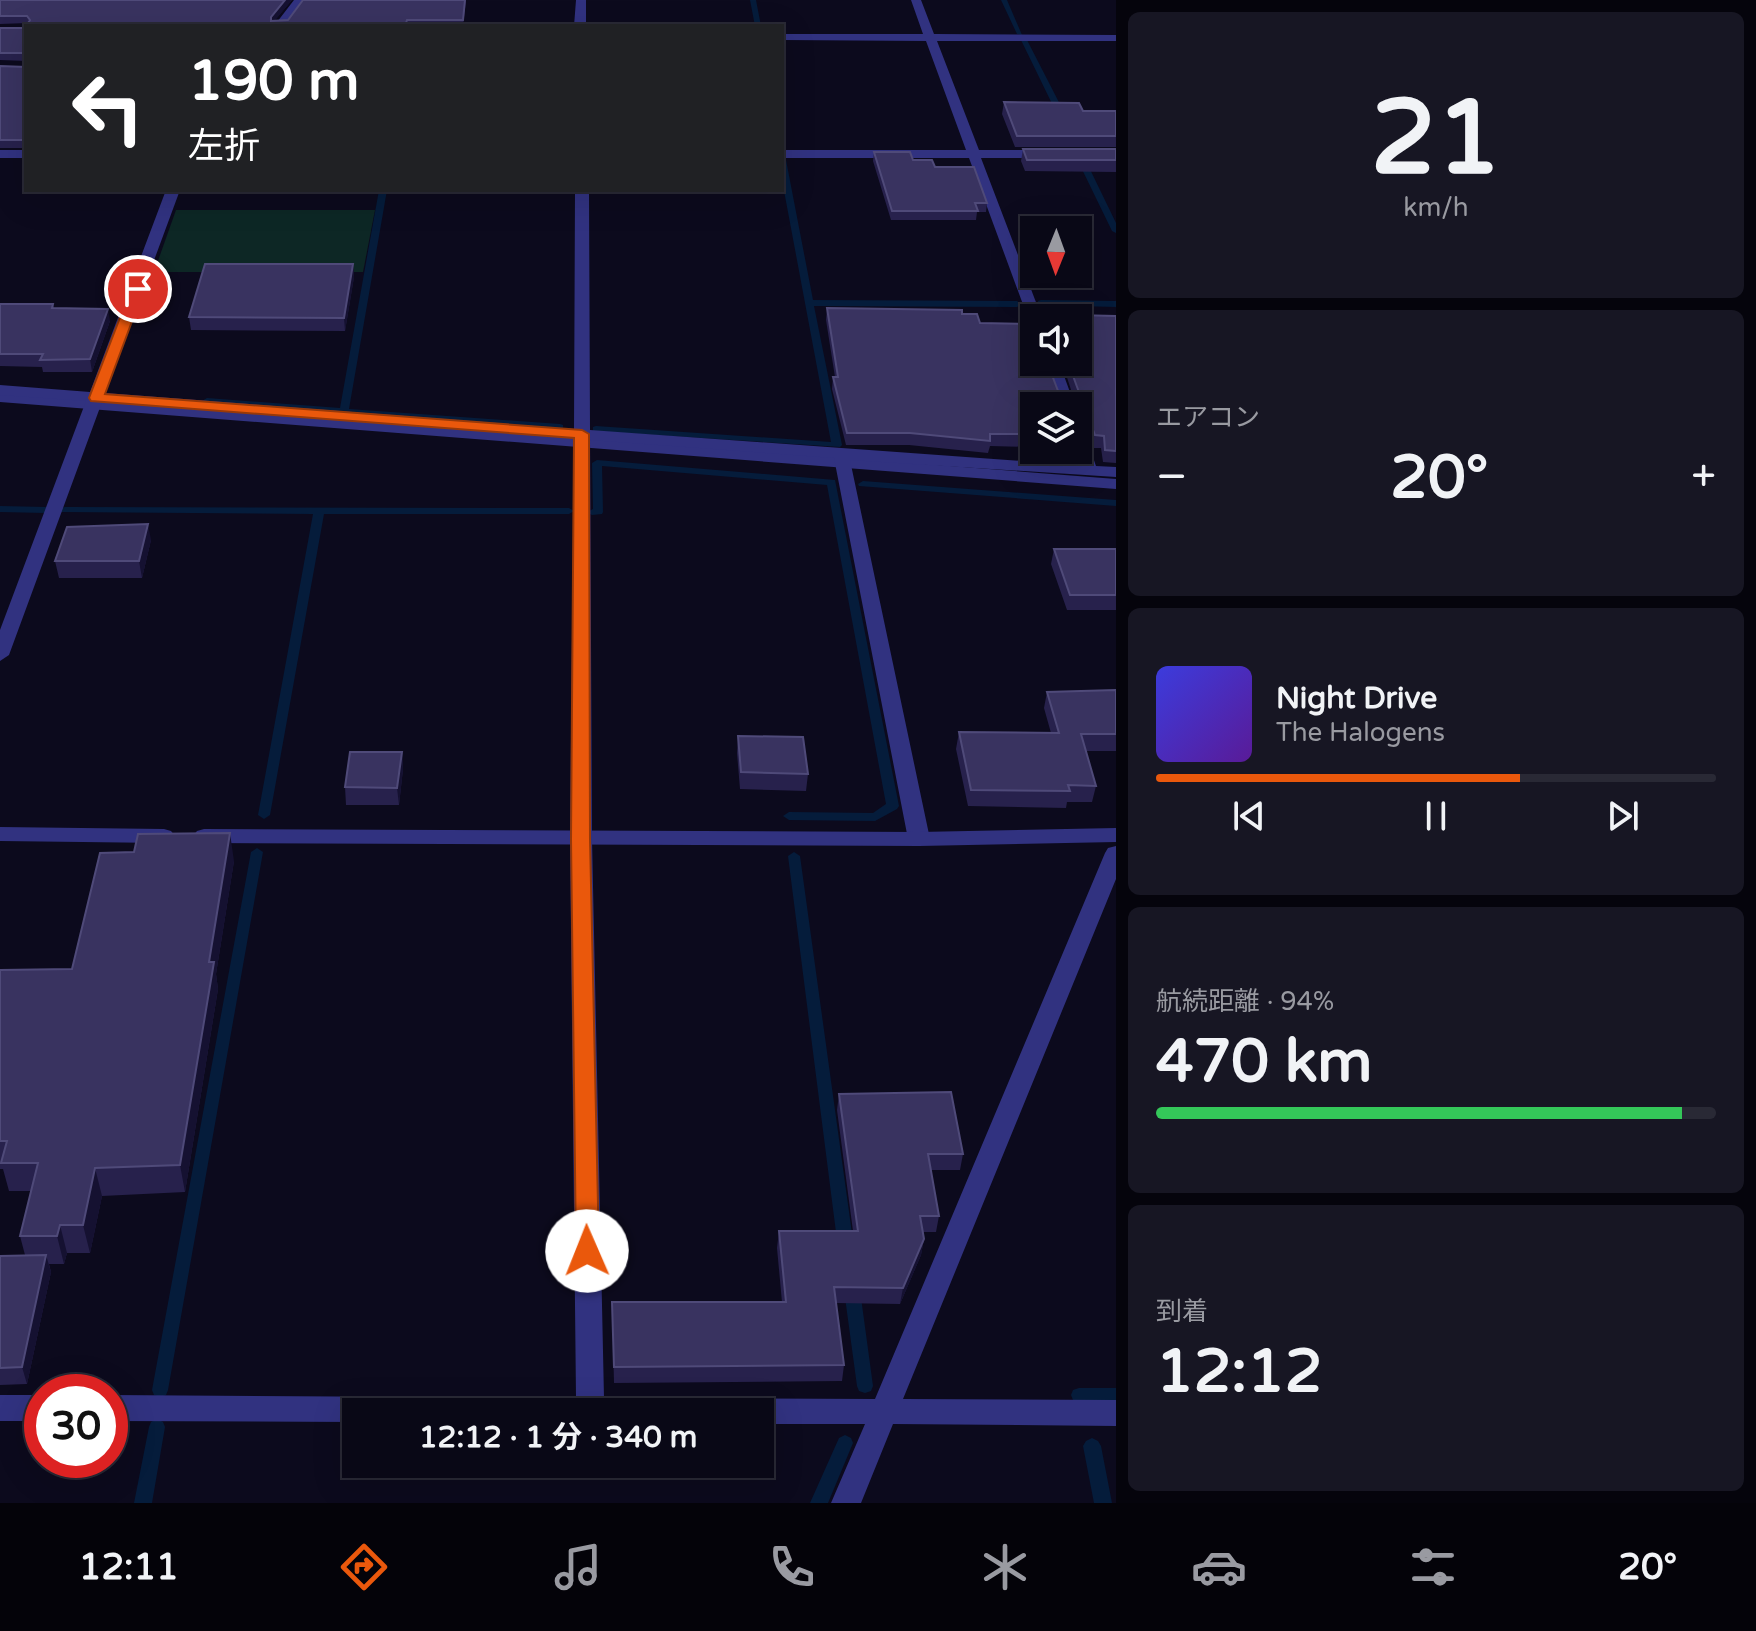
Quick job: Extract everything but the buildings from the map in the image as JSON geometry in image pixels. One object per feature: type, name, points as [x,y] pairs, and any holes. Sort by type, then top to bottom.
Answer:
[{"type":"street","points":[[291,0],[300,0]]},
{"type":"street","points":[[282,24],[300,0]]},
{"type":"street","points":[[580,24],[581,0]]},
{"type":"street","points":[[916,0],[1030,304]]},
{"type":"street","points":[[784,37],[1116,38]]},
{"type":"street","points":[[0,154],[24,154]]},
{"type":"street","points":[[784,154],[1069,154]]},
{"type":"street","points":[[0,655],[172,192]]},
{"type":"street","points":[[582,192],[581,839],[590,1398]]},
{"type":"street","points":[[0,390],[95,402]]},
{"type":"street","points":[[0,397],[842,459],[1116,484]]},
{"type":"street","points":[[842,459],[1116,472]]},
{"type":"street","points":[[842,459],[919,839]]},
{"type":"street","points":[[1087,464],[1089,470]]},
{"type":"street","points":[[0,834],[581,839],[919,839],[1116,835]]},
{"type":"street","points":[[846,1503],[1116,853]]},
{"type":"street","points":[[0,1408],[24,1408]]},
{"type":"street","points":[[128,1408],[342,1408]]},
{"type":"street","points":[[774,1410],[1116,1413]]},
{"type":"green space","points":[[176,210],[375,210],[363,272],[154,272]]},
{"type":"waterway","points":[[753,0],[758,24]]},
{"type":"waterway","points":[[1004,0],[1020,34]]},
{"type":"waterway","points":[[1024,40],[1062,116]]},
{"type":"waterway","points":[[1081,159],[1116,231]]},
{"type":"waterway","points":[[596,429],[837,445],[784,170]]},
{"type":"waterway","points":[[344,410],[383,192]]},
{"type":"waterway","points":[[811,303],[1017,304]]},
{"type":"waterway","points":[[1041,303],[1116,304]]},
{"type":"waterway","points":[[207,401],[560,427]]},
{"type":"waterway","points":[[592,512],[598,512],[597,463],[826,482]]},
{"type":"waterway","points":[[789,816],[875,817],[893,806],[831,482]]},
{"type":"waterway","points":[[863,484],[1116,503]]},
{"type":"waterway","points":[[0,509],[46,510]]},
{"type":"waterway","points":[[65,510],[569,511]]},
{"type":"waterway","points":[[264,815],[319,511]]},
{"type":"waterway","points":[[160,1390],[257,852]]},
{"type":"waterway","points":[[794,856],[846,1248]]},
{"type":"waterway","points":[[852,1290],[865,1386]]},
{"type":"waterway","points":[[1079,1395],[1116,1395]]},
{"type":"waterway","points":[[143,1503],[157,1427]]},
{"type":"waterway","points":[[819,1503],[845,1443]]},
{"type":"waterway","points":[[1092,1446],[1103,1503]]},
{"type":"route","points":[[138,289],[96,398],[582,434],[581,839],[587,1251]]}]
